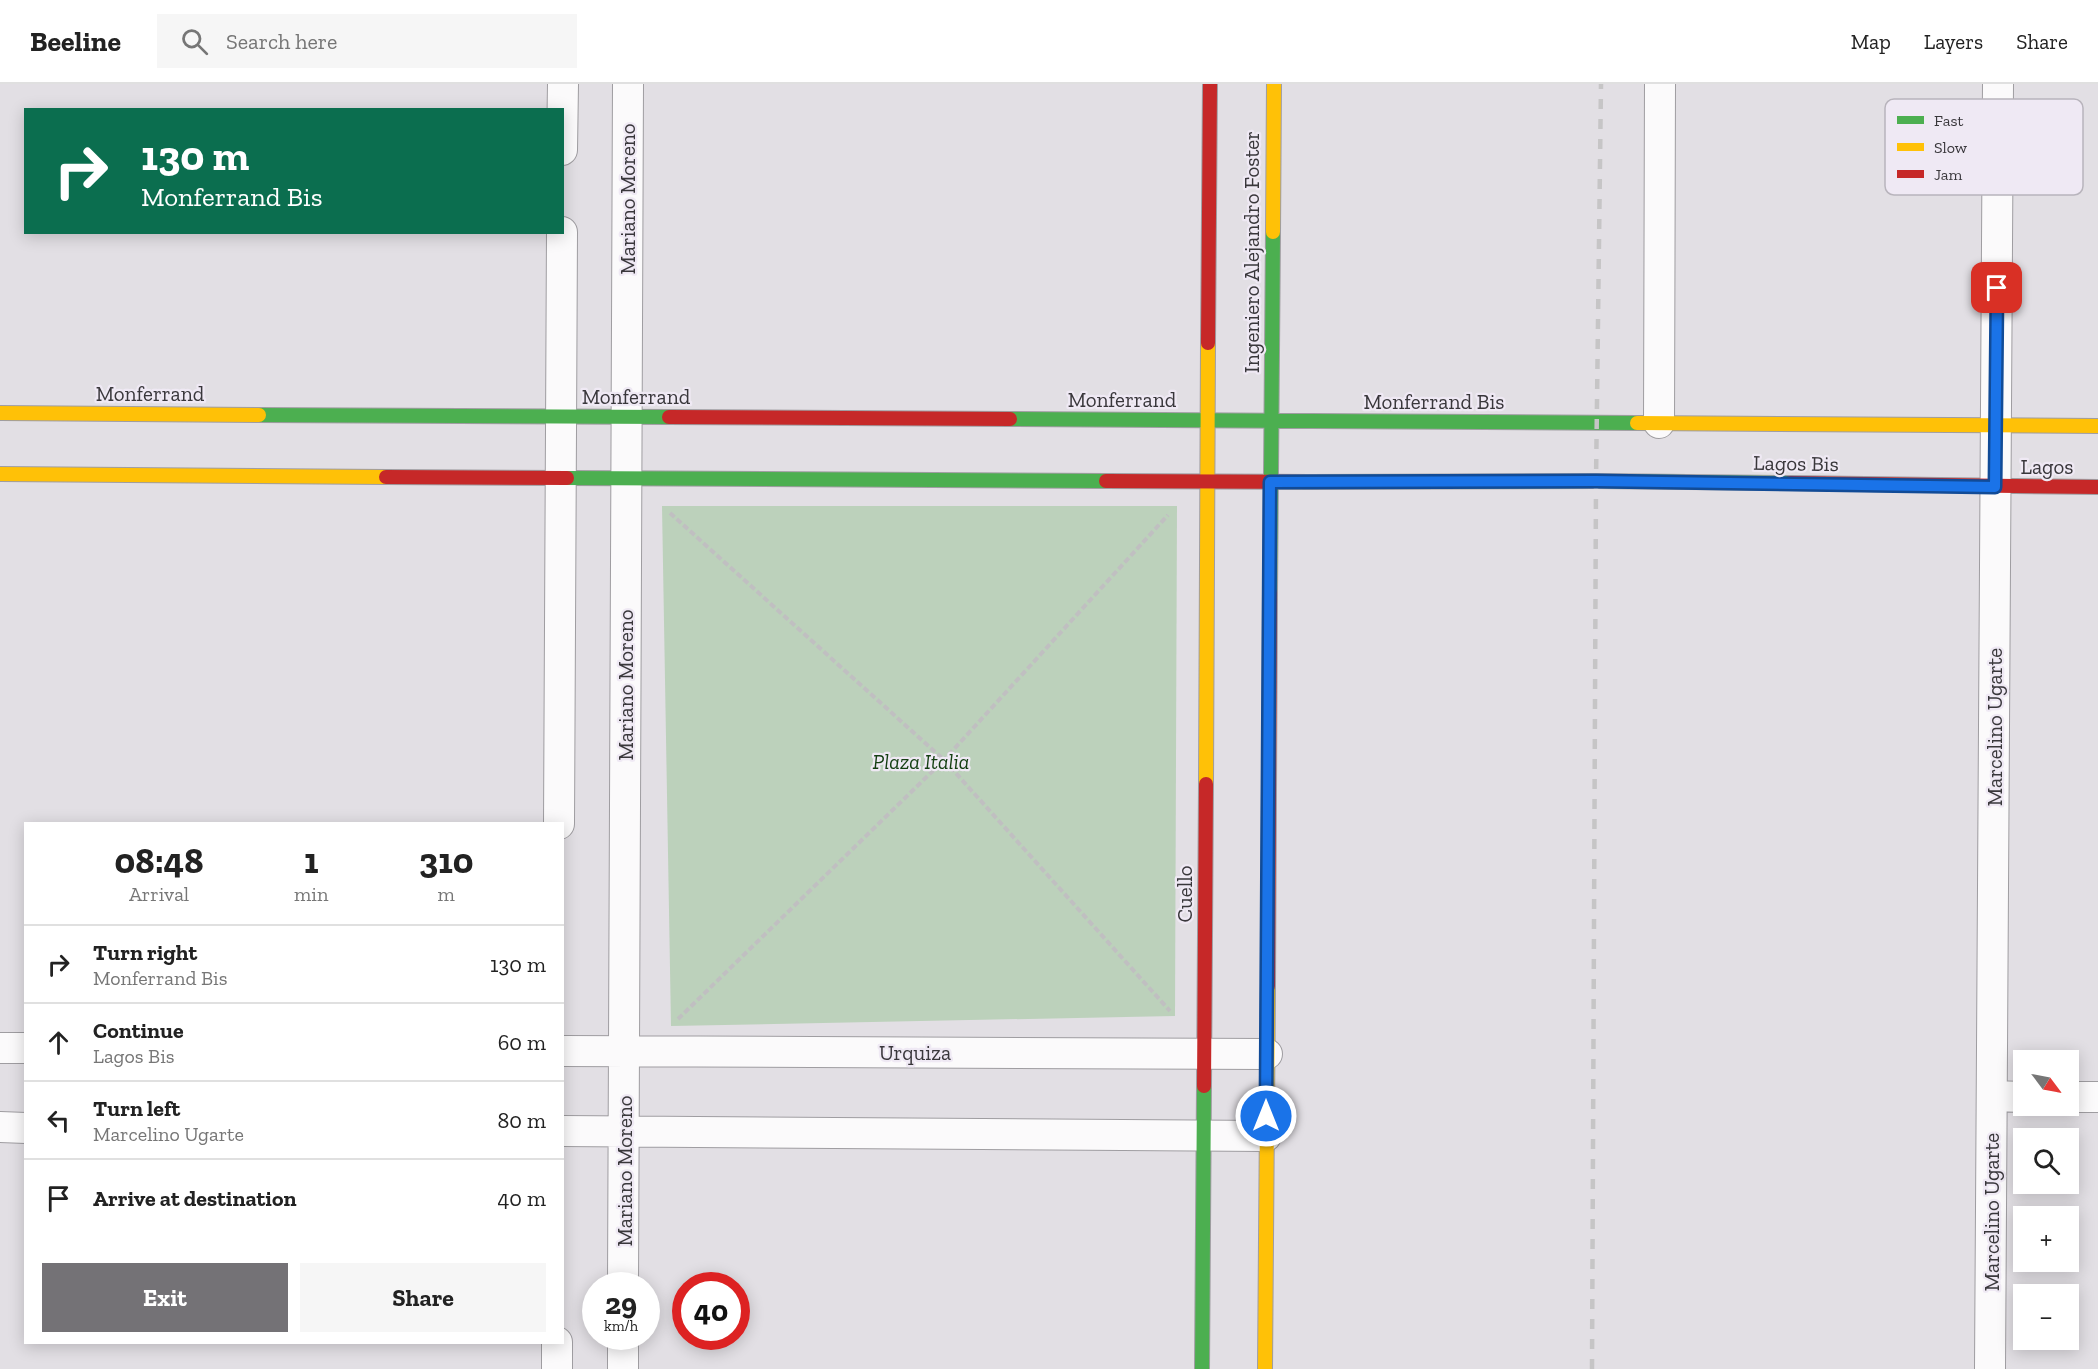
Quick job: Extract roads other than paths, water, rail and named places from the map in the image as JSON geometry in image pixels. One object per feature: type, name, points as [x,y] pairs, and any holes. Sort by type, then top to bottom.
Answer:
[{"type":"street","points":[[563,84],[563,108]]},
{"type":"street","name":"Mariano Moreno","points":[[623,1272],[628,84]]},
{"type":"street","name":"Ingeniero Alejandro Foster","points":[[1208,420],[1210,84]]},
{"type":"street","name":"Ingeniero Alejandro Foster","points":[[1271,421],[1274,84]]},
{"type":"street","points":[[1659,423],[1660,84]]},
{"type":"street","name":"Marcelino Ugarte","points":[[1998,84],[1998,99]]},
{"type":"street","name":"Marcelino Ugarte","points":[[1990,1369],[1997,195]]},
{"type":"street","points":[[559,822],[562,234]]},
{"type":"street","name":"Monferrand","points":[[0,413],[1271,421]]},
{"type":"street","name":"Cuello","points":[[1202,1369],[1208,420]]},
{"type":"street","points":[[1265,1369],[1271,421]]},
{"type":"street","name":"Monferrand Bis","points":[[1271,421],[1597,423]]},
{"type":"street","name":"Lagos Bis","points":[[1597,423],[1996,425]]},
{"type":"street","name":"Lagos","points":[[1996,425],[2098,426]]},
{"type":"street","points":[[0,474],[1270,482]]},
{"type":"street","name":"Lagos Bis","points":[[1270,482],[1596,481],[1995,487]]},
{"type":"street","name":"Lagos","points":[[1995,487],[2098,487]]},
{"type":"street","points":[[0,1048],[24,1048]]},
{"type":"street","name":"Urquiza","points":[[564,1051],[1267,1054]]},
{"type":"street","points":[[1992,1096],[2013,1097]]},
{"type":"street","points":[[2079,1097],[2098,1097]]},
{"type":"street","points":[[0,1127],[24,1128]]},
{"type":"street","points":[[564,1131],[1266,1136]]},
{"type":"street","points":[[557,1344],[557,1369]]},
{"type":"street","points":[[623,1350],[623,1369]]},
{"type":"railway","points":[[1592,1369],[1596,481],[1601,84]]},
{"type":"park label","name":"Plaza Italia","points":[[921,761]]}]
